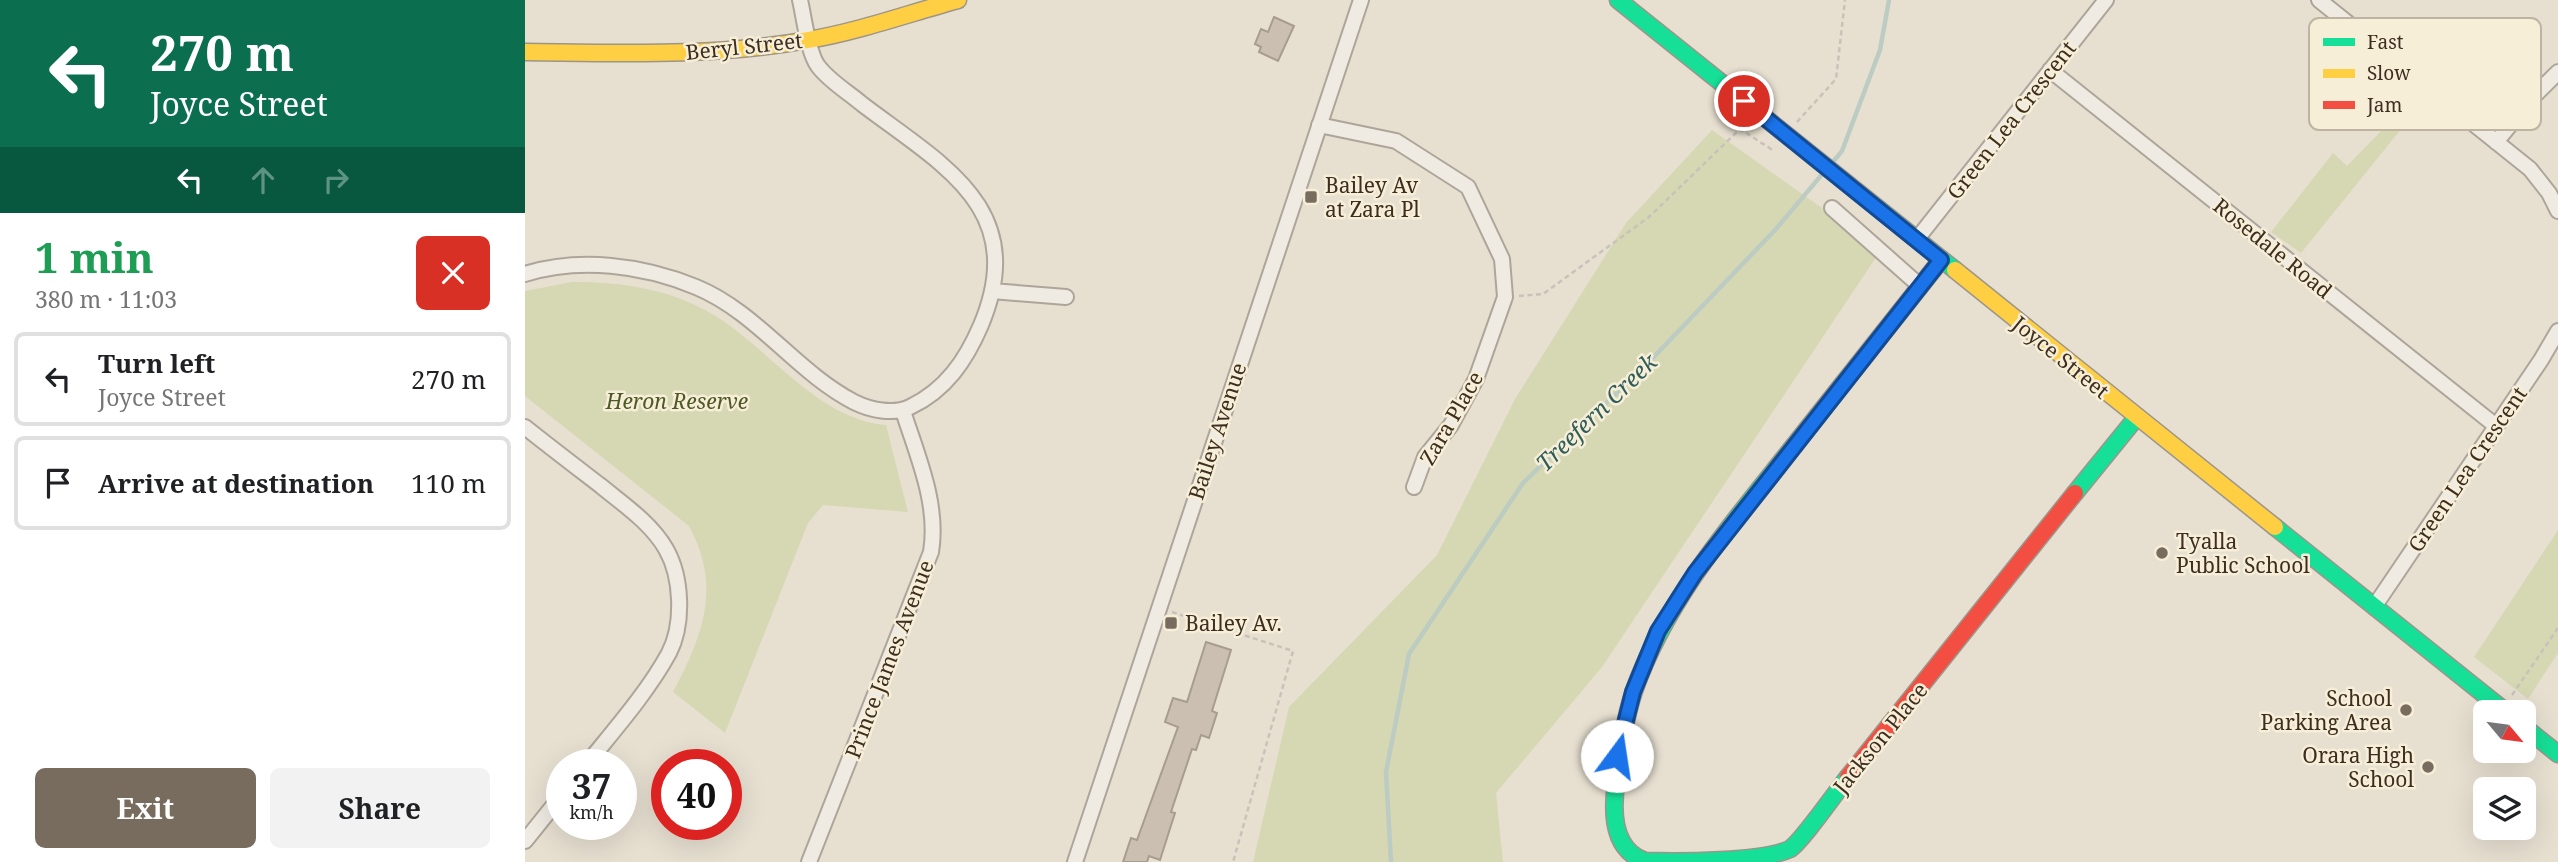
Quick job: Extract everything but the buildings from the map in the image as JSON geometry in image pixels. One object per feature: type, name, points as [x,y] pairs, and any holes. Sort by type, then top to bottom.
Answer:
[{"type":"street","points":[[525,274],[554,267],[606,265],[641,271],[697,287],[750,321],[852,401],[872,409],[903,411],[935,392],[959,368],[976,335],[992,291],[996,264],[995,246],[984,212],[973,195],[941,164],[821,69],[813,57],[800,0]]},
{"type":"street","name":"Beryl Street","points":[[525,52],[677,54],[744,49],[810,40],[958,0]]},
{"type":"street","name":"Bailey Avenue","points":[[1075,862],[1361,0]]},
{"type":"street","name":"Joyce Street","points":[[1618,0],[2490,700]]},
{"type":"street","name":"Green Lea Crescent","points":[[1917,239],[2106,0]]},
{"type":"street","points":[[2319,0],[2341,18]]},
{"type":"street","name":"Rosedale Road","points":[[2050,70],[2496,426]]},
{"type":"street","points":[[2541,89],[2558,72]]},
{"type":"street","name":"Zara Place","points":[[1319,125],[1397,141],[1468,187],[1502,259],[1505,297],[1476,379],[1451,425],[1425,457],[1414,487]]},
{"type":"street","points":[[2481,130],[2530,169],[2549,193],[2558,211]]},
{"type":"street","points":[[2496,142],[2506,130]]},
{"type":"street","points":[[1832,208],[1920,286]]},
{"type":"street","name":"Jackson Place","points":[[1941,260],[1695,573],[1658,631],[1633,692],[1617,756],[1615,821],[1624,847],[1641,860],[1765,860],[1783,853],[1798,841],[2136,418]]},
{"type":"street","points":[[992,291],[1066,297]]},
{"type":"street","name":"Green Lea Crescent","points":[[2374,607],[2558,331]]},
{"type":"street","name":"Prince James Avenue","points":[[809,862],[931,552],[934,536],[933,516],[903,411]]},
{"type":"street","points":[[525,427],[635,513],[667,550],[675,575],[679,604],[677,628],[670,651],[599,749]]},
{"type":"street","points":[[2536,736],[2558,754]]},
{"type":"street","points":[[525,841],[546,815]]},
{"type":"path","points":[[1505,297],[1543,294],[1649,217],[1740,129],[1771,149],[1836,79],[1845,0]]},
{"type":"path","points":[[1159,608],[1293,651],[1233,862]]},
{"type":"path","points":[[2511,700],[2558,628]]},
{"type":"green space","points":[[1712,130],[1881,250],[1602,667],[1496,793],[1503,862],[1253,862],[1289,707],[1437,555],[1515,399],[1626,223]]},
{"type":"green space","points":[[2382,130],[2400,130],[2301,253],[2271,232],[2333,153],[2347,166]]},
{"type":"green space","name":"Heron Reserve","points":[[572,282],[642,288],[691,303],[729,325],[814,395],[860,420],[886,425],[908,512],[823,505],[808,523],[725,733],[673,692],[693,651],[705,610],[705,570],[689,526],[525,396],[525,291]]},
{"type":"green space","points":[[2558,530],[2558,653],[2528,699],[2474,657]]},
{"type":"waterway","name":"Treefern Creek","points":[[1832,163],[1842,151],[1880,50],[1889,0]]},
{"type":"waterway","name":"Treefern Creek","points":[[1391,862],[1386,772],[1409,654],[1523,483],[1648,363],[1776,229],[1824,172]]},
{"type":"traffic: fast","points":[[1618,0],[1955,270]]},
{"type":"traffic: fast","points":[[1848,777],[1795,844],[1790,849],[1777,853],[1719,860],[1645,861],[1626,848],[1617,829],[1615,795],[1628,714],[1634,691],[1665,623],[1727,531],[1941,260]]},
{"type":"traffic: fast","points":[[2075,493],[2136,418]]},
{"type":"traffic: fast","points":[[2275,527],[2491,700]]},
{"type":"traffic: fast","points":[[2536,736],[2558,754]]},
{"type":"traffic: slow","points":[[525,52],[667,53],[773,45],[845,32],[958,0]]},
{"type":"traffic: slow","points":[[1955,270],[2275,527]]},
{"type":"traffic: jam","points":[[1848,777],[2075,493]]},
{"type":"place","name":"Bailey Av at Zara Pl","points":[[1311,197]]},
{"type":"place","name":"Tyalla Public School","points":[[2162,553]]},
{"type":"place","name":"Bailey Av.","points":[[1171,623]]},
{"type":"place","name":"School Parking Area","points":[[2406,710]]},
{"type":"place","name":"Orara High School","points":[[2428,767]]},
{"type":"route","points":[[1617,756],[1633,692],[1658,631],[1695,573],[1941,260],[1744,101]]}]
